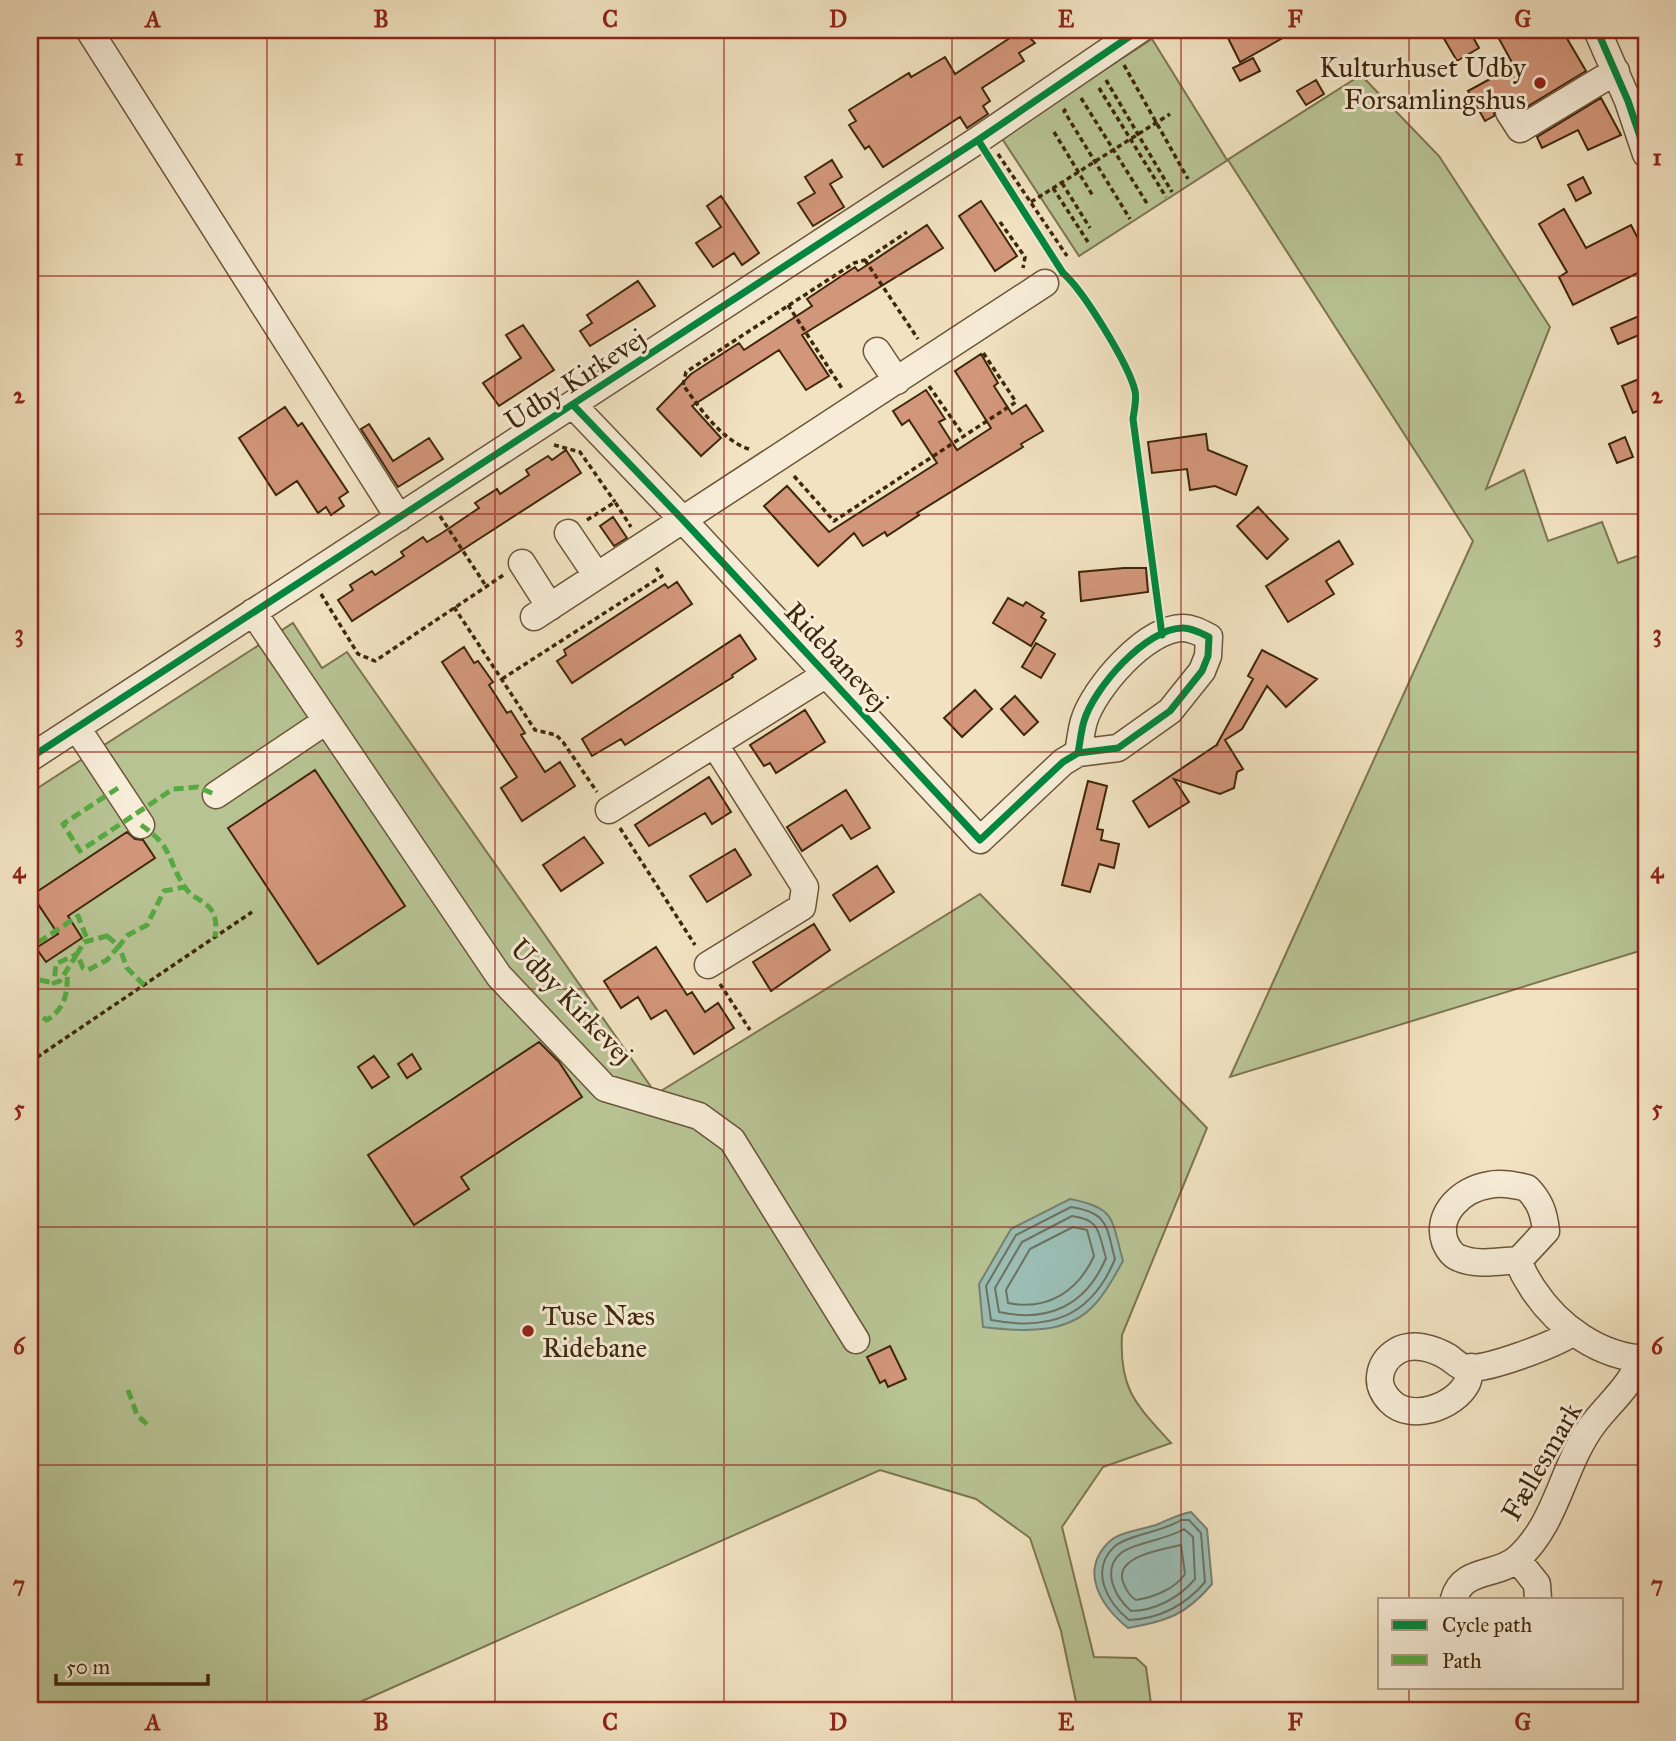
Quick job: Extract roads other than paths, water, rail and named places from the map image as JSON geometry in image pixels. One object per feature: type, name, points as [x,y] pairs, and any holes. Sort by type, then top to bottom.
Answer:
[{"type":"street","points":[[89,30],[399,518]]},
{"type":"street","name":"Udby Kirkevej","points":[[30,758],[986,135],[1139,30]]},
{"type":"street","points":[[1597,30],[1616,71],[1646,154]]},
{"type":"street","points":[[1509,112],[1520,129],[1616,71]]},
{"type":"street","points":[[522,563],[542,612],[684,520],[766,455],[907,374],[970,334],[1034,279]]},
{"type":"street","points":[[877,351],[907,374]]},
{"type":"street","name":"Ridebanevej","points":[[573,405],[684,520],[980,840],[1063,762],[1078,753],[1118,748],[1170,711],[1202,671],[1208,656],[1209,636],[1182,628],[1162,635],[1130,655],[1105,680],[1084,720],[1078,753]]},
{"type":"street","points":[[568,533],[597,576]]},
{"type":"street","name":"Udby Kirkevej","points":[[253,612],[499,976],[605,1088],[699,1116],[733,1140],[856,1340]]},
{"type":"street","name":"Ridebanevej","points":[[609,810],[825,675]]},
{"type":"street","points":[[216,795],[326,721]]},
{"type":"street","points":[[77,728],[141,825]]},
{"type":"street","points":[[708,965],[802,908],[805,887],[715,745]]},
{"type":"street","name":"Fællesmark","points":[[1454,1598],[1456,1591],[1473,1575],[1517,1559],[1555,1506],[1577,1450],[1594,1424],[1635,1375],[1643,1359],[1606,1350],[1572,1333],[1543,1304],[1520,1268],[1520,1259]]},
{"type":"street","points":[[1471,1367],[1522,1355],[1572,1333]]},
{"type":"street","name":"Fællesmark","points":[[1517,1559],[1537,1584],[1538,1598]]},
{"type":"water","points":[[1070,1199],[1104,1211],[1113,1225],[1123,1261],[1104,1293],[1085,1314],[1058,1326],[1029,1330],[983,1327],[979,1284],[1011,1229]]},
{"type":"water","points":[[1191,1512],[1207,1529],[1212,1584],[1203,1595],[1175,1615],[1154,1623],[1128,1628],[1109,1609],[1097,1587],[1096,1564],[1100,1552],[1120,1535]]},
{"type":"place","name":"Kulturhuset Udby Forsamlingshus","points":[[1540,83]]},
{"type":"place","name":"Tuse Næs Ridebane","points":[[528,1331]]}]
